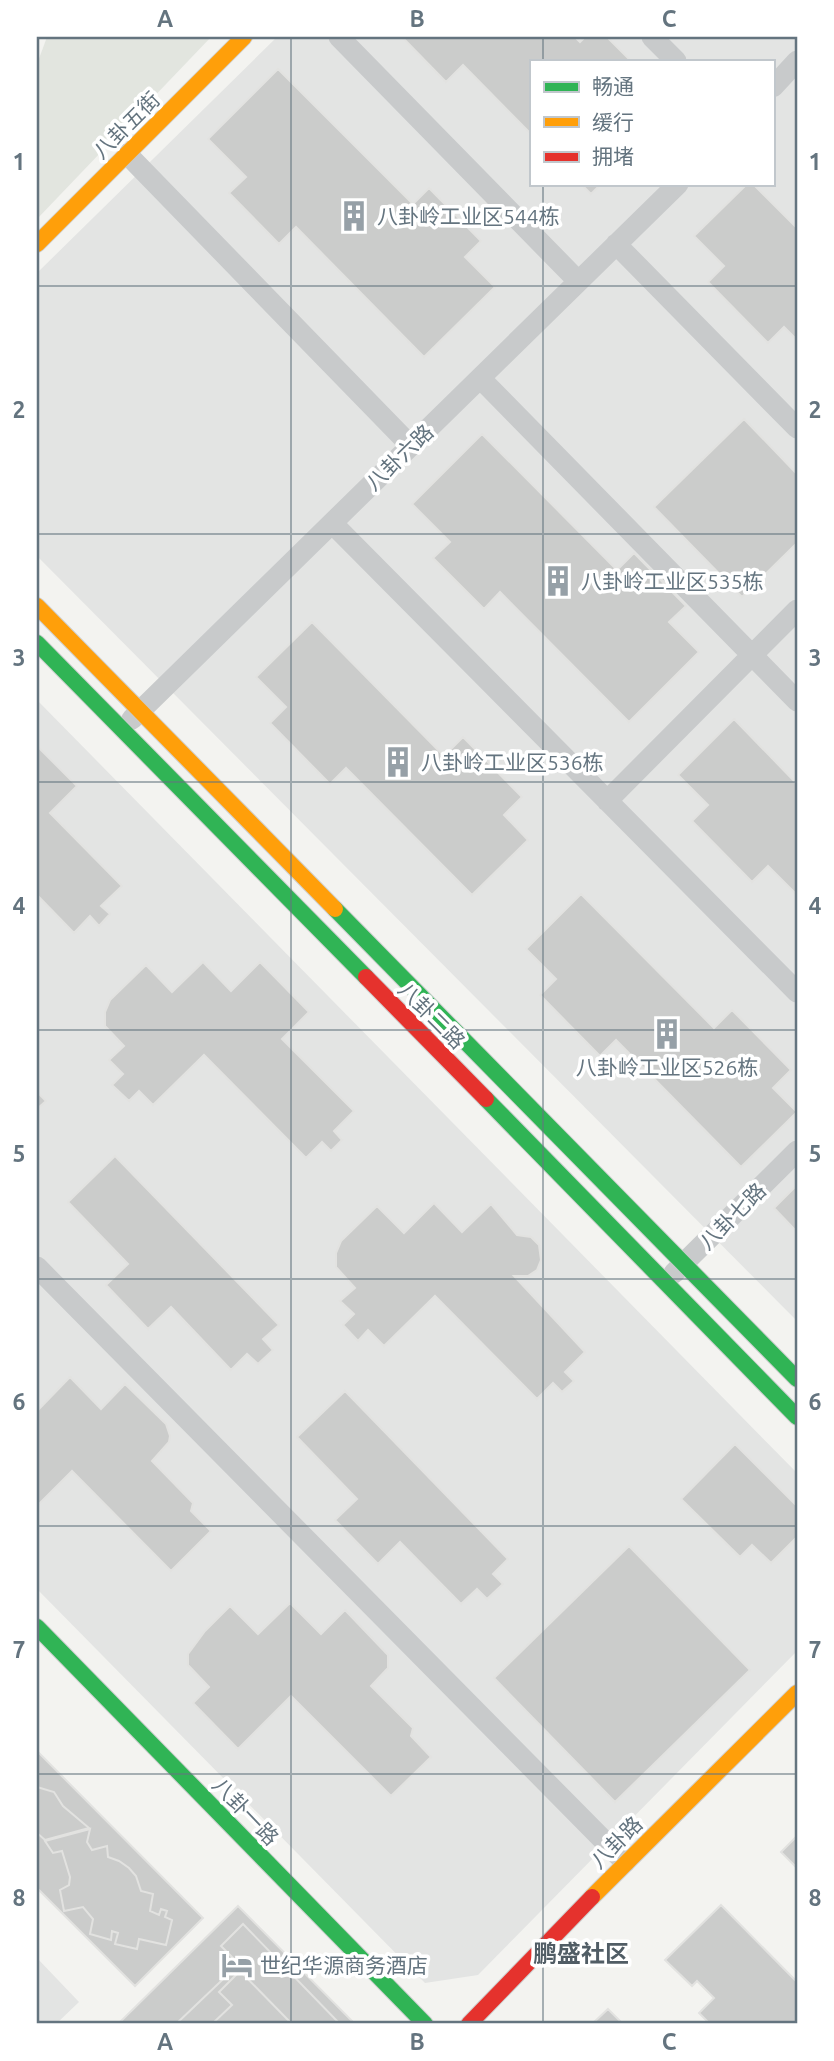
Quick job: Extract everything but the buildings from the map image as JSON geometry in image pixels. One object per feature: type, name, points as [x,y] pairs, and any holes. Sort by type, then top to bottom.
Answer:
[{"type":"street","name":"八卦五街","points":[[37,244],[244,37]]},
{"type":"street","points":[[339,37],[578,281]]},
{"type":"street","points":[[652,37],[675,60]]},
{"type":"street","points":[[774,87],[797,61]]},
{"type":"street","points":[[127,154],[411,446]]},
{"type":"street","name":"八卦六路","points":[[121,730],[676,186]]},
{"type":"street","points":[[616,244],[797,428]]},
{"type":"street","points":[[480,378],[797,701]]},
{"type":"street","points":[[332,523],[797,992]]},
{"type":"street","name":"八卦二路","points":[[37,606],[797,1379]]},
{"type":"street","points":[[607,801],[797,610]]},
{"type":"street","name":"八卦二路","points":[[37,643],[797,1417]]},
{"type":"street","name":"八卦七路","points":[[666,1281],[797,1152]]},
{"type":"street","points":[[37,1267],[625,1862]]},
{"type":"street","name":"八卦一路","points":[[37,1628],[425,2024]]},
{"type":"street","name":"八卦路","points":[[469,2024],[625,1862],[797,1693]]},
{"type":"shaded area","points":[[47,37],[211,37],[37,219],[37,64]]},
{"type":"shaded area","points":[[277,37],[797,37],[797,1321],[37,556],[37,273]]},
{"type":"shaded area","points":[[37,700],[797,1473],[797,1651],[478,1975],[425,1983],[37,1589]]},
{"type":"shaded area","points":[[37,1958],[79,2002],[56,2024],[37,2024]]},
{"type":"traffic: fast","points":[[37,643],[366,977]]},
{"type":"traffic: fast","points":[[335,909],[797,1379]]},
{"type":"traffic: fast","points":[[486,1099],[797,1417]]},
{"type":"traffic: fast","points":[[37,1627],[425,2024]]},
{"type":"traffic: slow","points":[[37,244],[244,37]]},
{"type":"traffic: slow","points":[[37,606],[335,909]]},
{"type":"traffic: slow","points":[[592,1897],[797,1693]]},
{"type":"traffic: jam","points":[[366,977],[486,1099]]},
{"type":"traffic: jam","points":[[469,2024],[592,1897]]},
{"type":"place","name":"八卦岭工业区544栋","points":[[354,216]]},
{"type":"place","name":"八卦岭工业区535栋","points":[[558,581]]},
{"type":"place","name":"八卦岭工业区536栋","points":[[398,762]]},
{"type":"place","name":"八卦岭工业区526栋","points":[[667,1034]]},
{"type":"place","name":"世纪华源商务酒店","points":[[237,1965]]},
{"type":"district","name":"鹏盛社区","points":[[581,1953]]}]
